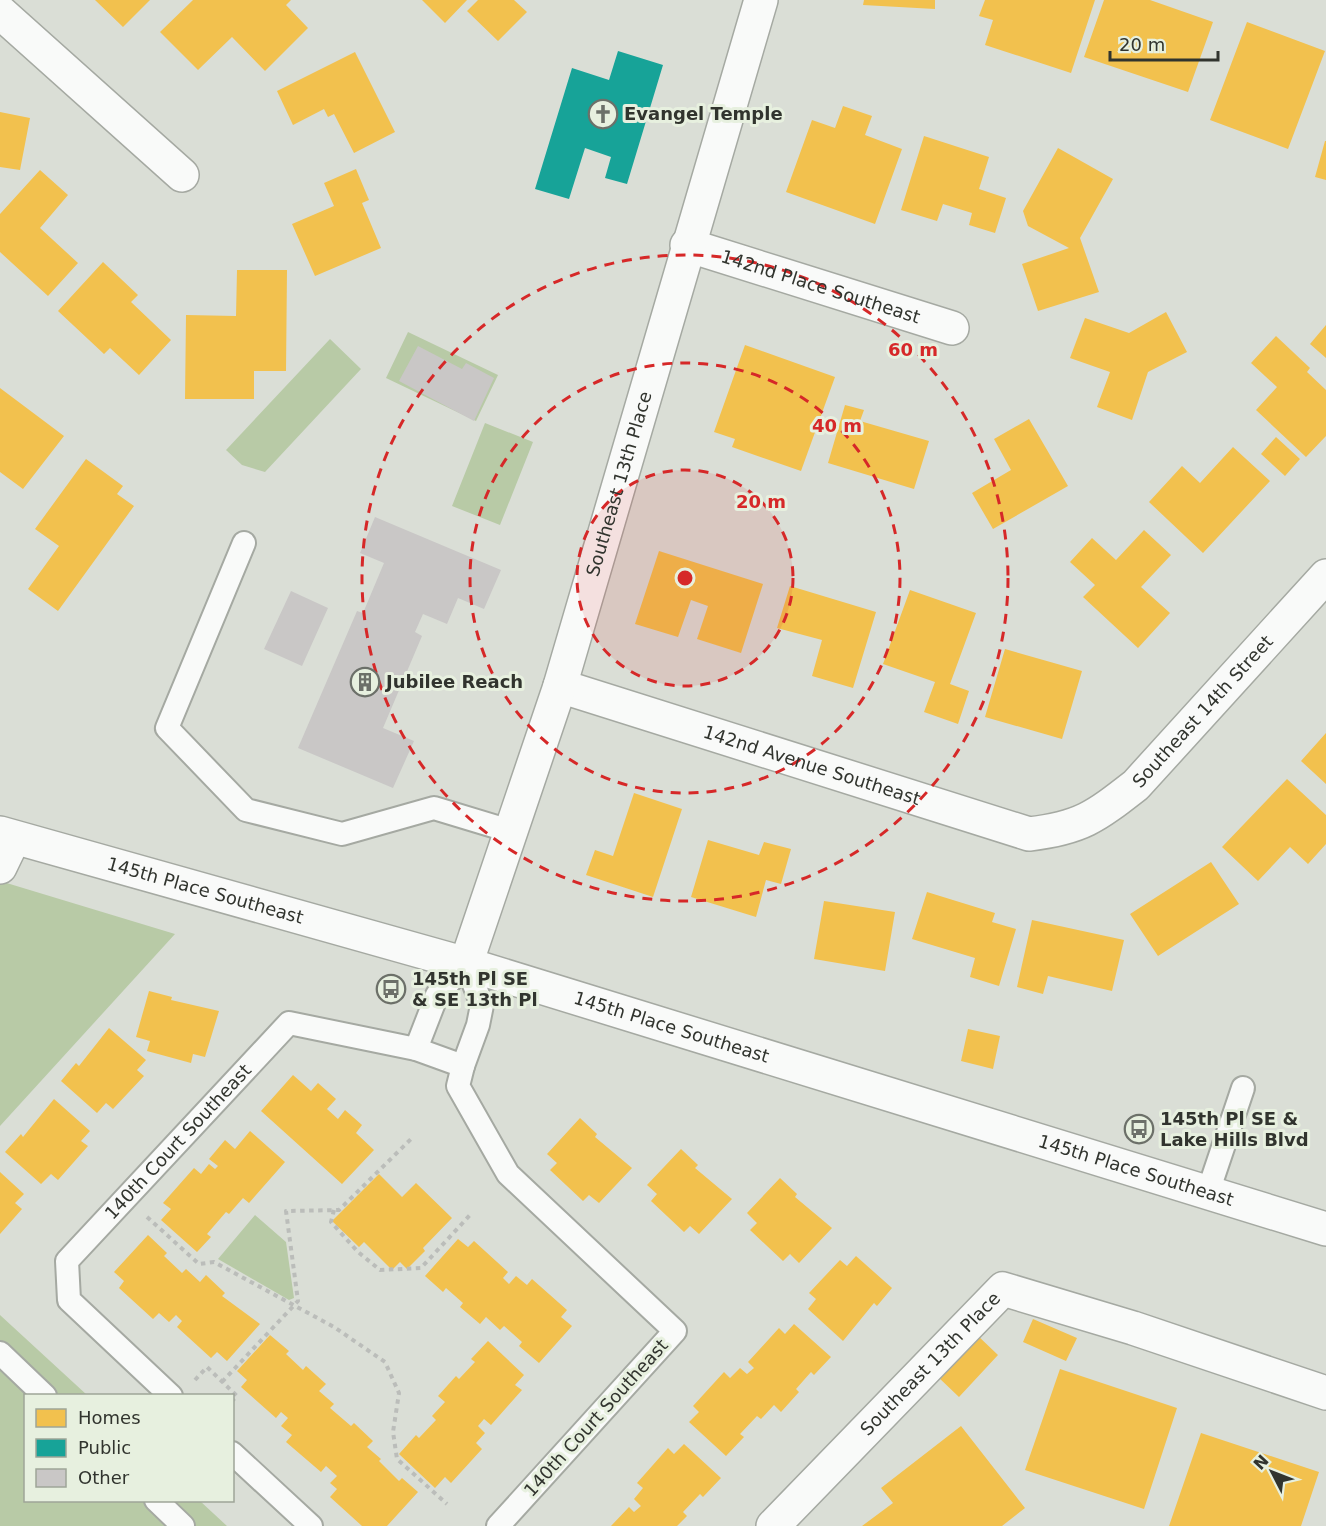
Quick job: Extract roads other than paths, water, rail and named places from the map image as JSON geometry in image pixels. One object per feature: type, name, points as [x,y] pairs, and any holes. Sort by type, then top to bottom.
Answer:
[{"type":"street","name":"Southeast 13th Place","points":[[466,964],[560,686],[687,245],[761,0]]},
{"type":"street","points":[[0,12],[182,175]]},
{"type":"street","name":"142nd Place Southeast","points":[[687,245],[952,328]]},
{"type":"street","name":"Southeast 14th Street","points":[[1065,830],[1099,814],[1136,785],[1326,576]]},
{"type":"street","name":"142nd Avenue Southeast","points":[[560,686],[1029,834],[1065,830]]},
{"type":"street","points":[[0,867],[7,836]]},
{"type":"street","name":"145th Place Southeast","points":[[7,836],[466,964],[1326,1230]]},
{"type":"street","name":"Southeast 13th Place","points":[[773,1526],[1003,1289],[1133,1328],[1326,1393]]},
{"type":"lane","points":[[244,543],[167,728],[246,810],[342,834],[434,808],[510,831]]},
{"type":"lane","points":[[416,1049],[437,995],[466,964]]},
{"type":"lane","name":"140th Court Southeast","points":[[466,964],[482,1005],[478,1025],[458,1086],[508,1174],[675,1331],[498,1526]]},
{"type":"lane","name":"140th Court Southeast","points":[[181,1390],[69,1300],[67,1261],[289,1023],[416,1049],[463,1066]]},
{"type":"lane","points":[[1208,1192],[1243,1088]]},
{"type":"lane","points":[[0,1353],[44,1394]]},
{"type":"lane","points":[[234,1455],[311,1526]]},
{"type":"lane","points":[[158,1502],[183,1526]]},
{"type":"place","name":"Evangel Temple","points":[[603,114]]},
{"type":"place","name":"Jubilee Reach","points":[[365,682]]},
{"type":"place","name":"145th Pl SE & SE 13th Pl","points":[[391,989]]},
{"type":"place","name":"145th Pl SE & Lake Hills Blvd","points":[[1139,1129]]}]
